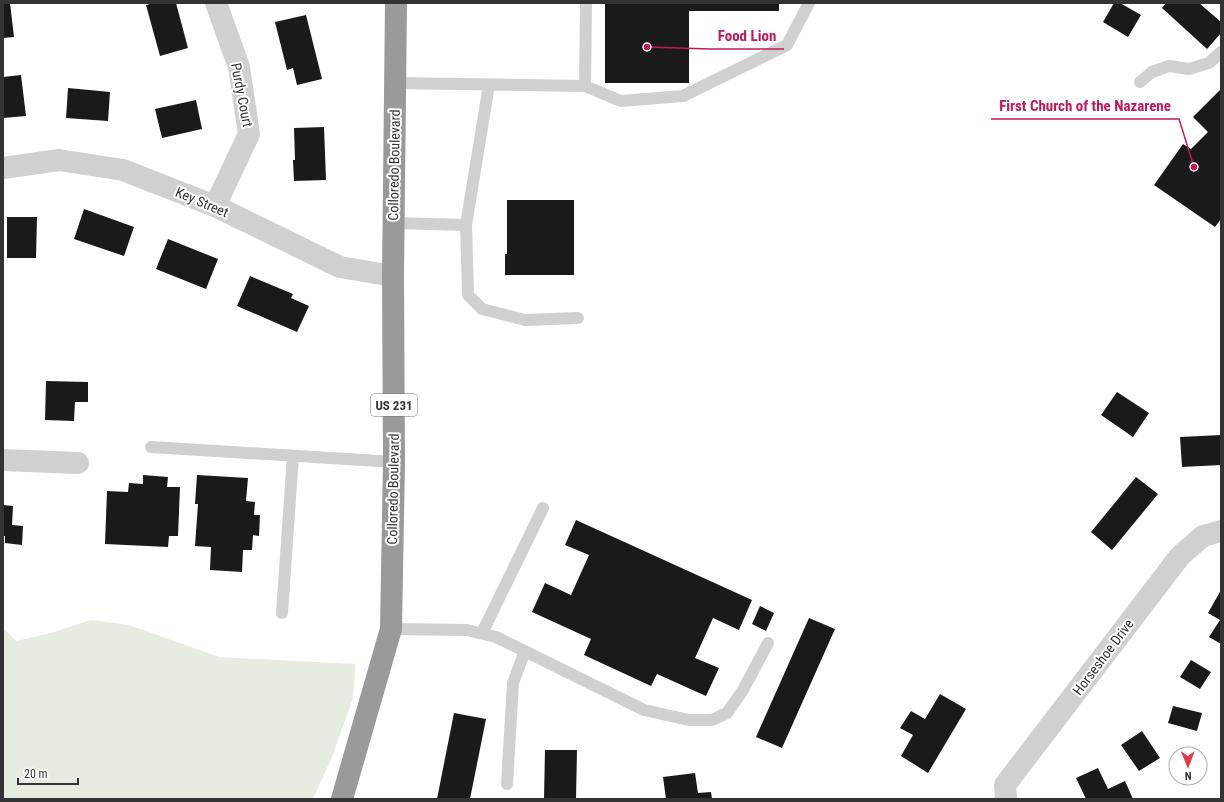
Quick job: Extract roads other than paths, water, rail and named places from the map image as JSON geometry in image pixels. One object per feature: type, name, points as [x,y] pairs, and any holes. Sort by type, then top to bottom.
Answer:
[{"type":"highway","name":"Colloredo Boulevard","points":[[342,799],[391,629],[394,462],[393,276],[396,3]]},
{"type":"street","name":"Purdy Court","points":[[215,206],[249,134],[239,67],[216,3]]},
{"type":"street","name":"Key Street","points":[[3,168],[59,160],[123,170],[215,206],[340,267],[393,276]]},
{"type":"street","points":[[3,460],[78,463]]},
{"type":"street","name":"Horseshoe Drive","points":[[1006,799],[1005,785],[1180,556],[1203,536],[1221,531]]},
{"type":"lane","points":[[585,86],[586,3]]},
{"type":"lane","points":[[395,83],[585,86],[621,101],[684,96],[788,45],[809,3]]},
{"type":"lane","points":[[1140,82],[1152,72],[1169,66],[1189,69],[1209,63],[1221,52]]},
{"type":"lane","points":[[489,85],[466,225],[468,295],[482,309],[524,320],[578,318]]},
{"type":"lane","points":[[394,223],[466,225]]},
{"type":"lane","points":[[151,447],[394,462]]},
{"type":"lane","points":[[282,613],[293,456]]},
{"type":"lane","points":[[482,634],[543,508]]},
{"type":"lane","points":[[391,629],[467,630],[496,637],[644,710],[689,720],[712,720],[727,713],[743,690],[768,643]]},
{"type":"lane","points":[[507,784],[513,683],[525,651]]},
{"type":"place","name":"Food Lion","points":[[647,47]]},
{"type":"place","name":"First Church of the Nazarene","points":[[1194,167]]}]
